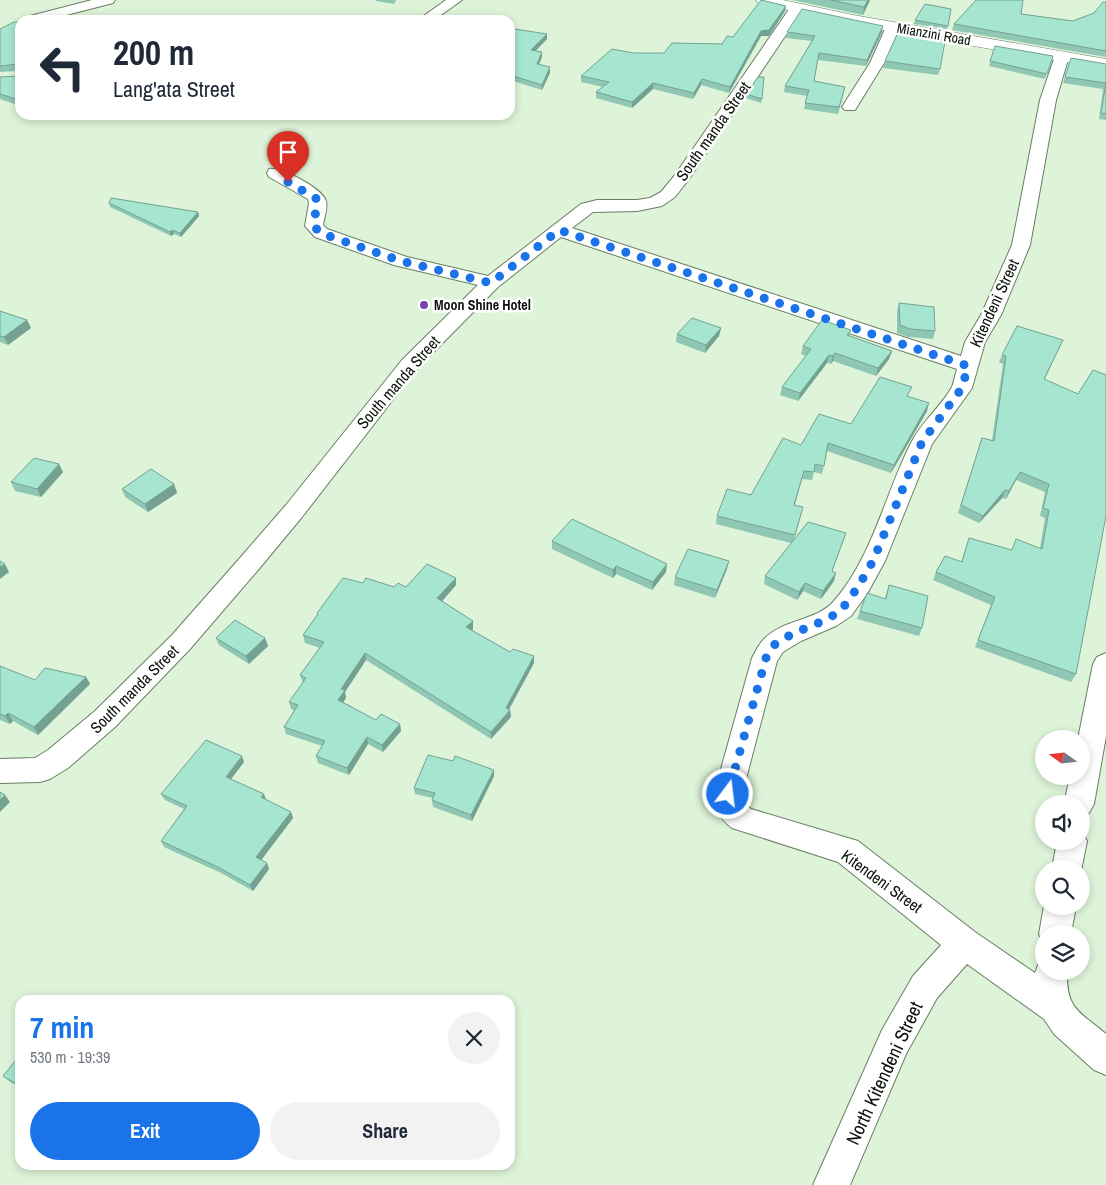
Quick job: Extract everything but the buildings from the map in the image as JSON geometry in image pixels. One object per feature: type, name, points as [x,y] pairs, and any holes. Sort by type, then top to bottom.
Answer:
[{"type":"street","points":[[50,15],[108,0]]},
{"type":"street","points":[[434,15],[456,0]]},
{"type":"street","name":"Mianzini Road","points":[[762,0],[893,27],[1106,64]]},
{"type":"street","points":[[23,15],[39,3]]},
{"type":"street","name":"South manda Street","points":[[0,771],[40,770],[58,759],[105,719],[181,642],[249,564],[294,511],[409,365],[491,283],[583,210],[594,206],[646,206],[666,196],[681,179],[797,8]]},
{"type":"street","points":[[850,107],[877,63],[893,27]]},
{"type":"street","name":"Kitendeni Street","points":[[1062,56],[1048,100],[1030,208],[1021,244],[995,306],[975,342],[962,388],[922,442],[873,561],[858,587],[842,609],[828,619],[792,634],[774,645],[766,658],[728,794],[731,810],[742,819],[847,851],[964,943],[1053,1006],[1063,1020],[1098,1048],[1106,1058]]},
{"type":"street","points":[[275,173],[315,196],[318,203],[314,226],[320,233],[401,261],[491,283]]},
{"type":"street","points":[[559,230],[968,366]]},
{"type":"street","points":[[1081,795],[1106,664]]},
{"type":"street","name":"North Kitendeni Street","points":[[831,1185],[894,1042],[925,987],[964,943]]},
{"type":"street","points":[[1050,980],[1053,1006]]},
{"type":"place","name":"Moon Shine Hotel","points":[[424,305]]},
{"type":"route","points":[[288,182],[315,196],[317,199],[314,226],[320,233],[401,261],[491,283],[559,230],[827,317],[968,366],[962,388],[922,442],[873,561],[858,587],[842,609],[828,619],[792,634],[774,645],[766,658],[728,794]]}]
